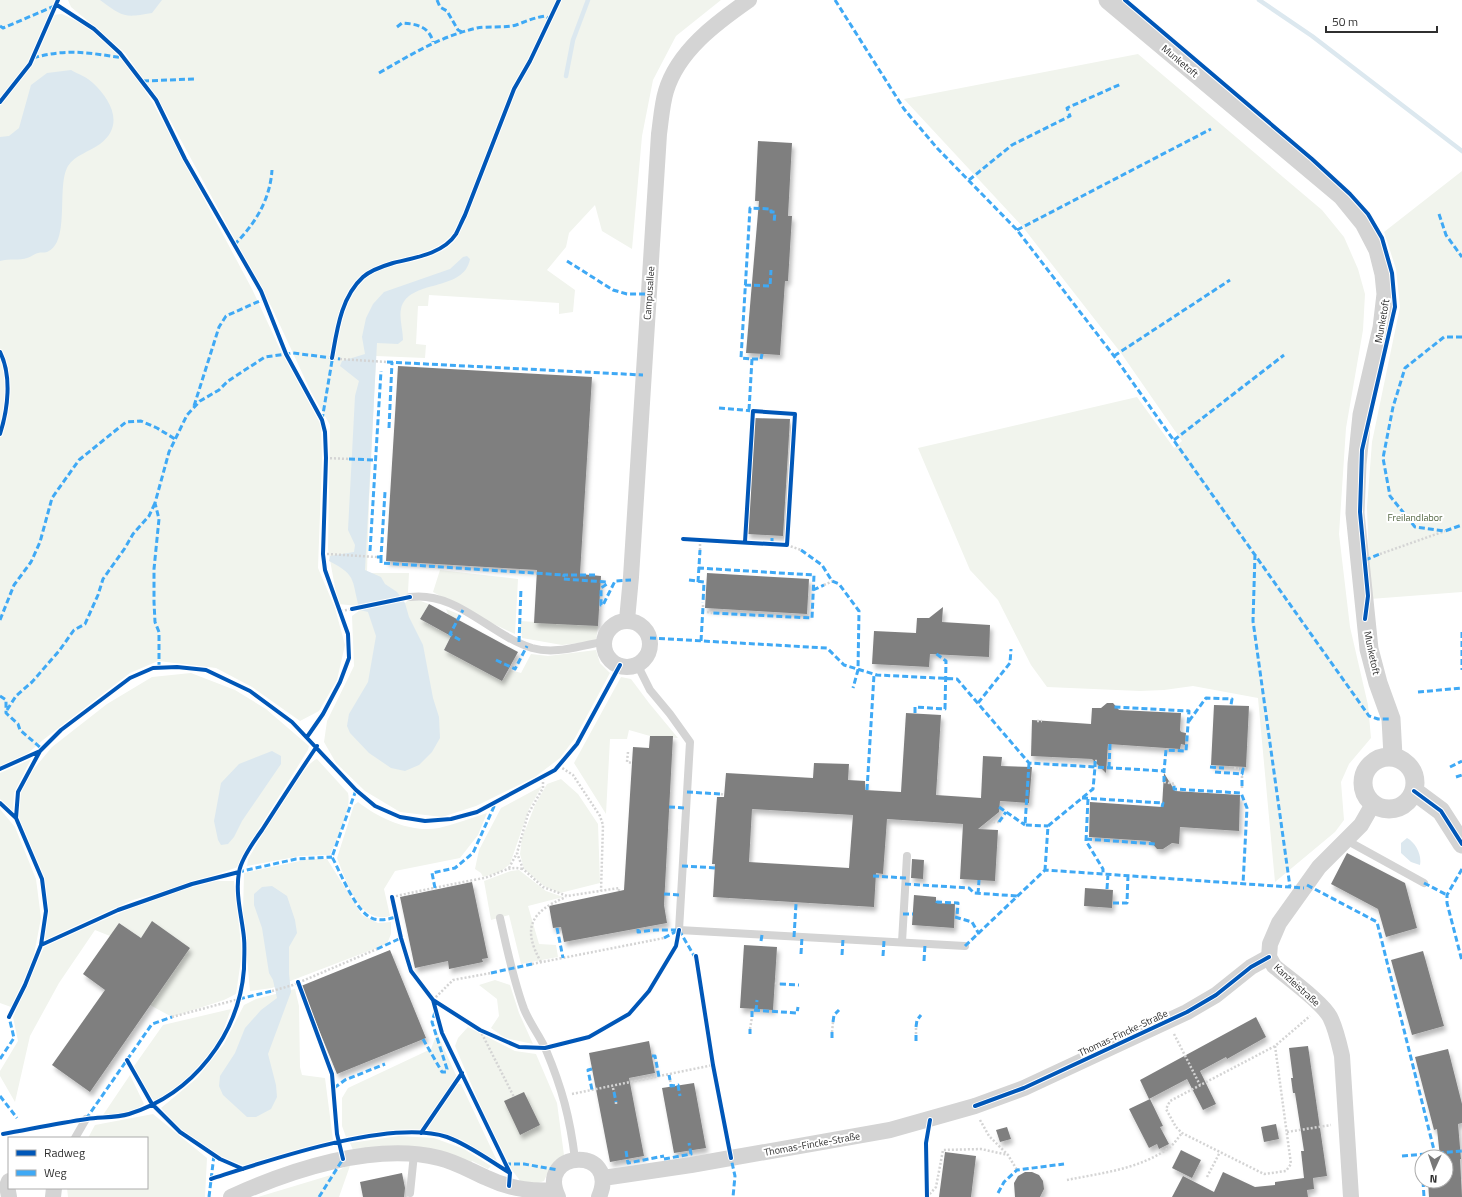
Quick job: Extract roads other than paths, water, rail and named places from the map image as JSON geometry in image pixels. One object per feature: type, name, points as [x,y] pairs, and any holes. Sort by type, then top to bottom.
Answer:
[{"type":"street","name":"Campusallee","points":[[627,620],[632,570],[659,134],[666,92],[673,73],[685,54],[710,30],[749,0]]},
{"type":"street","name":"Munketoft","points":[[1108,0],[1342,196],[1364,224],[1378,250],[1384,274],[1386,294],[1382,328],[1362,415],[1356,464],[1355,513],[1369,649],[1378,683],[1391,719],[1392,756]]},
{"type":"street","points":[[627,620],[641,625],[646,630],[650,638],[649,652],[646,658],[638,664],[629,667],[613,662],[605,649],[604,642],[607,632],[612,626],[627,620]]},
{"type":"street","points":[[1392,756],[1404,761],[1410,767],[1415,782],[1414,791],[1410,798],[1398,808],[1385,808],[1373,804],[1363,788],[1363,779],[1366,770],[1372,763],[1380,758],[1392,756]]},
{"type":"street","points":[[1414,791],[1441,811],[1462,844]]},
{"type":"street","name":"Kanzleistraße","points":[[1351,1197],[1342,1056],[1337,1035],[1330,1016],[1274,966],[1269,957],[1270,944],[1279,923],[1319,867],[1362,825],[1373,804]]},
{"type":"street","name":"Thomas-Fincke-Straße","points":[[603,1178],[691,1165],[890,1130],[930,1120],[1024,1088],[1167,1021],[1216,995],[1251,967],[1269,957]]},
{"type":"street","points":[[231,1197],[271,1181],[343,1159],[380,1154],[414,1154],[439,1158],[509,1186],[556,1193],[554,1179],[558,1170],[566,1162],[575,1159],[585,1160],[592,1163],[599,1170],[603,1178],[603,1188],[599,1197]]},
{"type":"street","points":[[8,1184],[9,1197]]},
{"type":"lane","points":[[410,598],[422,596],[435,597],[451,604],[532,648],[558,651],[604,642]]},
{"type":"lane","points":[[638,664],[650,690],[670,714],[690,742],[679,930],[965,946]]},
{"type":"lane","points":[[1346,840],[1424,883]]},
{"type":"lane","points":[[902,942],[907,856]]},
{"type":"lane","points":[[500,918],[511,973],[525,1011],[545,1048],[564,1096],[571,1124],[575,1159]]},
{"type":"lane","points":[[76,1137],[86,1119]]},
{"type":"lane","points":[[410,1193],[414,1154]]},
{"type":"waterway","points":[[566,76],[573,40],[588,0]]},
{"type":"waterway","points":[[1259,0],[1312,36],[1462,151]]},
{"type":"park label","name":"Freilandlabor","points":[[1415,517]]}]
